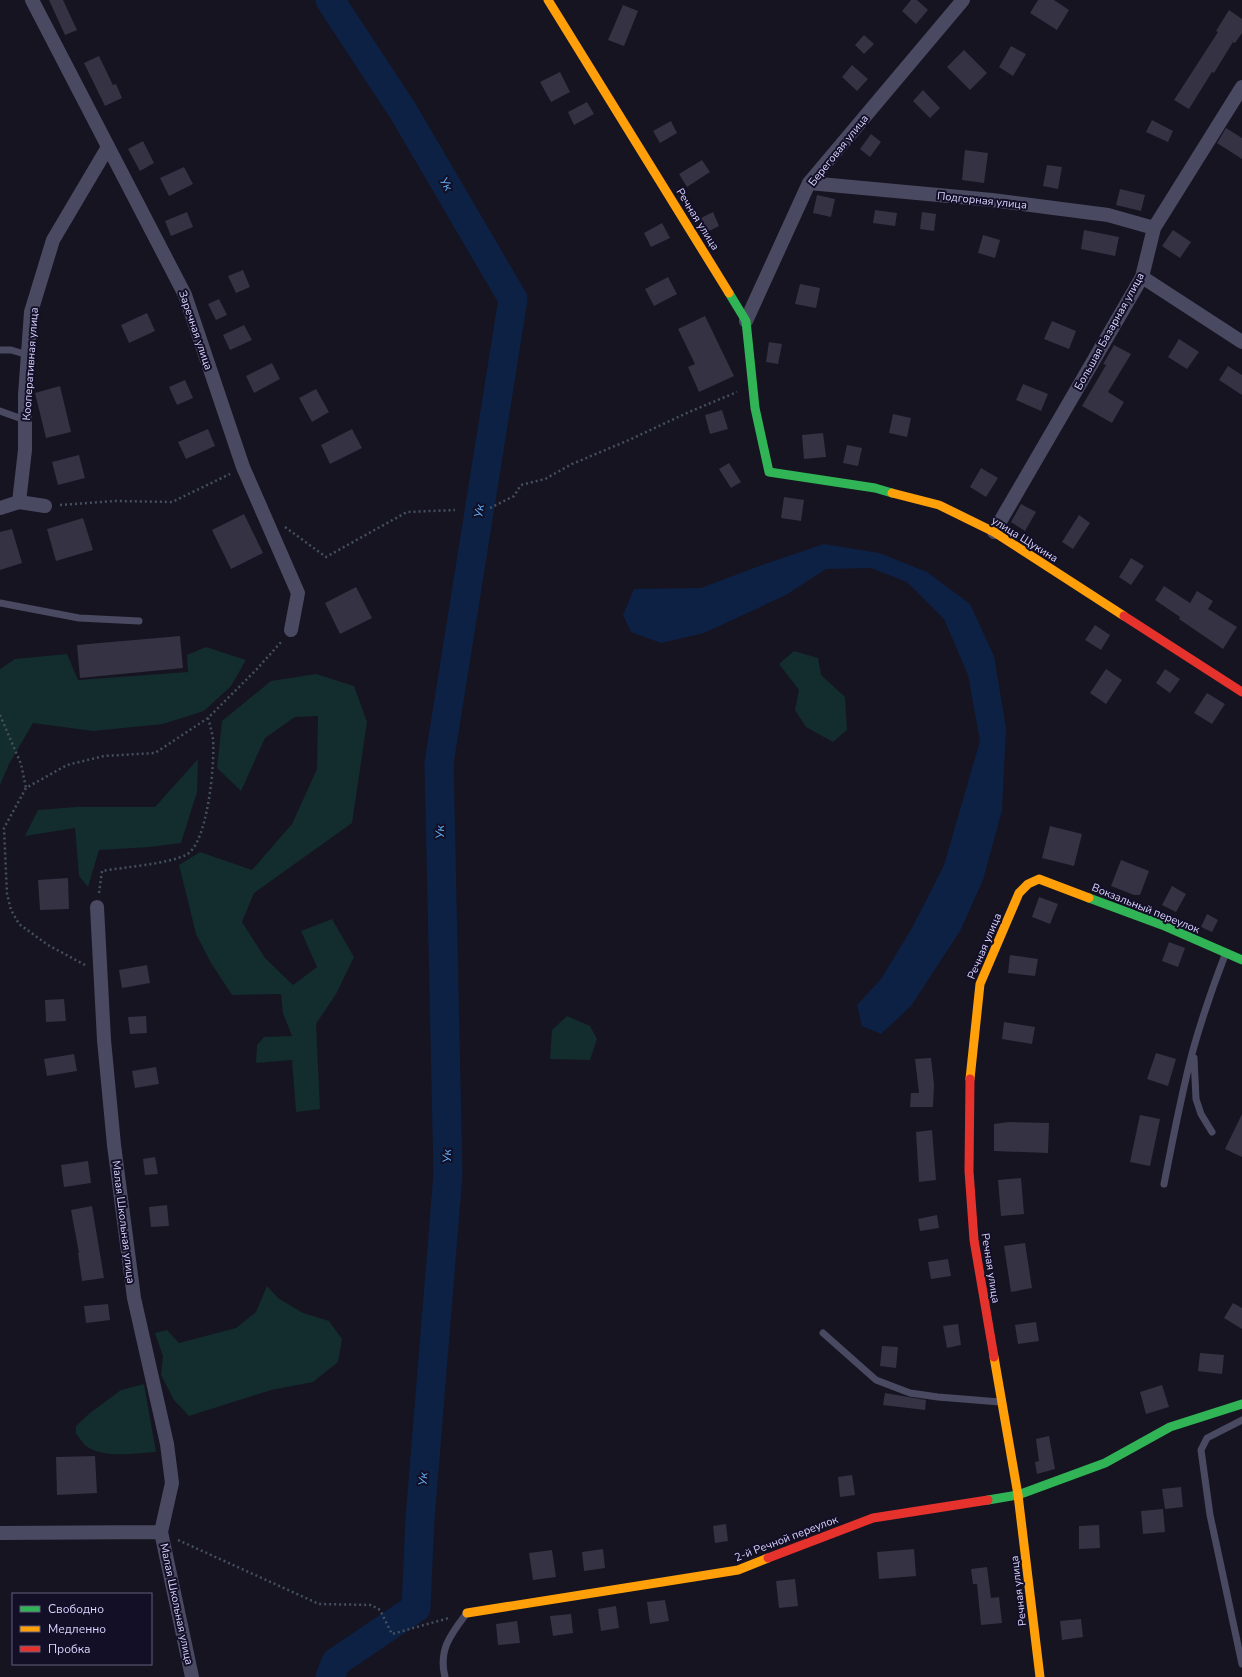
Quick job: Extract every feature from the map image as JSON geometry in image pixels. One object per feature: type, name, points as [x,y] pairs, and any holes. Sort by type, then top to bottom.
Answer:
[{"type":"street","name":"Заречная улица","points":[[32,0],[185,295],[243,468],[298,593],[291,630]]},
{"type":"street","name":"Речная улица","points":[[548,0],[746,321],[755,408],[769,472]]},
{"type":"street","name":"Береговая улица","points":[[746,321],[809,183],[963,0]]},
{"type":"street","name":"Большая Базарная улица","points":[[994,532],[1142,277],[1154,228],[1237,108],[1242,87]]},
{"type":"street","name":"Кооперативная улица","points":[[19,502],[25,450],[25,420],[31,312],[53,240],[108,147]]},
{"type":"street","name":"Подгорная улица","points":[[809,183],[992,200],[1100,214],[1154,228]]},
{"type":"street","points":[[1142,277],[1242,342]]},
{"type":"street","name":"улица Щукина","points":[[769,472],[875,488],[939,505],[994,532],[1242,692]]},
{"type":"street","points":[[0,508],[19,502],[45,506]]},
{"type":"street","name":"Речная улица","points":[[1039,879],[1026,885],[1019,893],[980,984],[969,1090],[969,1171],[974,1240],[1018,1495],[1040,1677]]},
{"type":"street","name":"Вокзальный переулок","points":[[1039,879],[1162,925],[1242,960]]},
{"type":"street","name":"Малая Школьная улица","points":[[97,907],[104,1040],[113,1138],[134,1298],[167,1444],[172,1483],[161,1532],[192,1677]]},
{"type":"street","name":"2-й Речной переулок","points":[[467,1613],[738,1570],[873,1518],[1018,1495],[1105,1463],[1170,1427],[1242,1404]]},
{"type":"street","name":"Малая Школьная улица","points":[[0,1533],[161,1532]]},
{"type":"lane","points":[[0,350],[19,352],[28,356]]},
{"type":"lane","points":[[0,411],[25,420]]},
{"type":"lane","points":[[0,603],[79,618],[139,621]]},
{"type":"lane","points":[[1164,1184],[1177,1118],[1193,1050],[1210,994],[1226,953]]},
{"type":"lane","points":[[1193,1050],[1196,1100],[1201,1114],[1212,1132]]},
{"type":"lane","points":[[823,1333],[876,1380],[910,1394],[1002,1402]]},
{"type":"lane","points":[[1242,1420],[1206,1438],[1201,1450],[1210,1514],[1242,1664]]},
{"type":"lane","points":[[445,1677],[443,1660],[446,1643],[467,1613]]},
{"type":"path","points":[[490,508],[514,496],[521,485],[545,479],[572,464],[753,385]]},
{"type":"path","points":[[45,506],[115,501],[172,502],[243,468]]},
{"type":"path","points":[[284,526],[326,558],[408,512],[455,510]]},
{"type":"path","points":[[100,972],[77,962],[48,945],[18,924],[11,910],[7,894],[4,828],[26,788],[67,765],[104,756],[155,753],[208,718],[257,669],[291,630]]},
{"type":"path","points":[[0,715],[21,764],[26,788]]},
{"type":"path","points":[[97,907],[102,871],[174,859],[188,854],[195,846],[206,818],[210,789],[213,739],[208,718]]},
{"type":"path","points":[[161,1532],[318,1604],[372,1605],[380,1610],[392,1634],[467,1613]]},
{"type":"green space","points":[[206,647],[246,660],[231,686],[204,711],[163,724],[93,731],[33,723],[9,764],[0,785],[0,669],[15,659],[67,654],[78,680],[188,672],[187,655]]},
{"type":"green space","points":[[794,651],[818,658],[821,675],[845,697],[847,730],[833,742],[806,727],[795,710],[799,690],[779,664]]},
{"type":"green space","points":[[316,674],[354,686],[367,722],[352,823],[254,893],[242,922],[265,958],[293,985],[317,967],[301,931],[332,919],[354,957],[336,994],[316,1024],[320,1109],[296,1112],[292,1060],[256,1063],[257,1045],[264,1037],[292,1036],[283,1013],[281,994],[232,995],[211,963],[196,934],[179,865],[200,852],[252,870],[292,824],[317,769],[318,716],[295,717],[265,738],[241,791],[217,768],[222,721],[271,681]]},
{"type":"green space","points":[[198,759],[197,792],[181,843],[150,847],[99,850],[88,887],[79,876],[75,828],[25,836],[38,810],[76,807],[155,807]]},
{"type":"green space","points":[[567,1016],[590,1026],[597,1039],[590,1060],[550,1059],[552,1030]]},
{"type":"green space","points":[[267,1286],[278,1298],[303,1313],[329,1321],[342,1339],[338,1362],[313,1382],[271,1390],[189,1416],[174,1400],[161,1375],[163,1356],[155,1333],[167,1330],[179,1343],[236,1328],[256,1312]]},
{"type":"green space","points":[[144,1384],[156,1452],[111,1454],[102,1453],[86,1446],[76,1434],[76,1426],[90,1413],[121,1390]]},
{"type":"water","points":[[824,544],[879,553],[927,572],[970,604],[994,656],[1006,728],[1002,810],[983,880],[960,931],[911,1006],[881,1034],[862,1026],[857,1005],[881,979],[912,928],[944,865],[980,741],[968,675],[944,619],[907,582],[871,568],[826,569],[786,595],[704,633],[661,643],[631,632],[623,615],[634,589],[701,588]]},
{"type":"building","points":[[49,0],[63,0],[77,30],[65,35]]},
{"type":"building","points":[[911,0],[917,0],[928,10],[916,24],[902,11]]},
{"type":"building","points":[[1038,0],[1054,0],[1069,10],[1057,30],[1030,13]]},
{"type":"building","points":[[623,5],[638,11],[624,46],[608,40]]},
{"type":"building","points":[[1229,10],[1242,19],[1242,33],[1235,43],[1233,42],[1214,73],[1212,72],[1189,109],[1174,100],[1218,32],[1216,31]]},
{"type":"building","points":[[864,35],[874,44],[864,54],[855,45]]},
{"type":"building","points":[[1011,46],[1026,54],[1013,76],[999,67]]},
{"type":"building","points":[[964,50],[987,73],[970,90],[947,67]]},
{"type":"building","points":[[99,56],[113,85],[116,84],[122,98],[105,106],[84,63]]},
{"type":"building","points":[[852,65],[868,79],[857,91],[842,77]]},
{"type":"building","points":[[560,72],[570,92],[551,102],[540,82]]},
{"type":"building","points":[[923,90],[940,108],[930,118],[913,101]]},
{"type":"building","points":[[587,102],[594,114],[574,125],[568,112]]},
{"type":"building","points":[[1152,120],[1173,131],[1168,142],[1146,132]]},
{"type":"building","points":[[671,121],[677,133],[660,143],[653,131]]},
{"type":"building","points":[[1226,128],[1242,138],[1242,159],[1217,143]]},
{"type":"building","points":[[871,134],[881,142],[870,157],[860,149]]},
{"type":"building","points":[[143,141],[154,163],[140,171],[128,149]]},
{"type":"building","points":[[965,150],[988,153],[984,183],[962,180]]},
{"type":"building","points":[[702,160],[710,172],[687,187],[679,174]]},
{"type":"building","points":[[1047,165],[1062,167],[1058,189],[1043,186]]},
{"type":"building","points":[[184,167],[193,184],[169,196],[160,178]]},
{"type":"building","points":[[1120,189],[1145,195],[1141,211],[1116,205]]},
{"type":"building","points":[[817,195],[835,199],[831,217],[813,213]]},
{"type":"building","points":[[875,210],[897,213],[895,226],[873,223]]},
{"type":"building","points":[[187,212],[193,227],[171,236],[165,221]]},
{"type":"building","points":[[713,212],[719,226],[707,232],[701,218]]},
{"type":"building","points":[[922,212],[936,214],[934,231],[920,229]]},
{"type":"building","points":[[662,223],[670,238],[651,247],[644,233]]},
{"type":"building","points":[[1084,230],[1119,237],[1115,256],[1081,249]]},
{"type":"building","points":[[1173,230],[1191,242],[1180,258],[1162,246]]},
{"type":"building","points":[[983,235],[1000,240],[995,258],[978,253]]},
{"type":"building","points":[[243,270],[250,287],[236,293],[228,276]]},
{"type":"building","points":[[668,277],[677,294],[654,306],[645,289]]},
{"type":"building","points":[[800,284],[820,288],[816,308],[795,304]]},
{"type":"building","points":[[219,299],[227,315],[216,320],[208,304]]},
{"type":"building","points":[[147,313],[155,331],[129,343],[121,325]]},
{"type":"building","points":[[705,316],[734,376],[699,392],[688,367],[695,364],[678,329]]},
{"type":"building","points":[[1052,321],[1076,331],[1069,349],[1044,339]]},
{"type":"building","points":[[244,325],[252,340],[230,350],[223,335]]},
{"type":"building","points":[[1179,339],[1199,352],[1187,369],[1168,357]]},
{"type":"building","points":[[769,342],[782,344],[778,364],[766,362]]},
{"type":"building","points":[[1114,345],[1131,354],[1108,392],[1124,402],[1112,423],[1082,406],[1106,365],[1103,364]]},
{"type":"building","points":[[272,363],[280,379],[254,393],[246,376]]},
{"type":"building","points":[[1228,366],[1242,375],[1242,395],[1219,380]]},
{"type":"building","points":[[185,380],[193,398],[177,405],[169,387]]},
{"type":"building","points":[[1023,384],[1048,394],[1041,411],[1016,400]]},
{"type":"building","points":[[60,386],[71,432],[46,438],[35,393]]},
{"type":"building","points":[[316,389],[329,412],[312,422],[299,398]]},
{"type":"building","points":[[722,410],[728,429],[710,434],[705,415]]},
{"type":"building","points":[[893,414],[911,418],[907,437],[889,433]]},
{"type":"building","points":[[208,429],[215,446],[186,459],[178,442]]},
{"type":"building","points":[[352,429],[362,448],[330,464],[321,445]]},
{"type":"building","points":[[823,433],[826,457],[804,459],[802,435]]},
{"type":"building","points":[[847,445],[862,448],[858,466],[843,463]]},
{"type":"building","points":[[79,455],[85,478],[58,485],[52,462]]},
{"type":"building","points":[[729,463],[741,482],[731,488],[719,469]]},
{"type":"building","points":[[981,468],[998,478],[986,497],[970,487]]},
{"type":"building","points":[[784,497],[804,500],[801,521],[781,518]]},
{"type":"building","points":[[1021,504],[1036,512],[1025,531],[1011,522]]},
{"type":"building","points":[[244,514],[263,553],[231,569],[212,530]]},
{"type":"building","points":[[1079,515],[1090,523],[1073,549],[1062,542]]},
{"type":"building","points":[[83,518],[93,550],[56,561],[47,529]]},
{"type":"building","points":[[12,529],[22,563],[0,570],[0,532]]},
{"type":"building","points":[[1131,558],[1144,566],[1131,585],[1119,577]]},
{"type":"building","points":[[1164,586],[1190,603],[1197,591],[1213,601],[1208,609],[1237,627],[1223,649],[1179,619],[1180,617],[1155,600]]},
{"type":"building","points":[[356,587],[372,618],[340,634],[325,603]]},
{"type":"building","points":[[1095,625],[1110,635],[1101,650],[1085,640]]},
{"type":"building","points":[[180,636],[183,668],[80,678],[77,645]]},
{"type":"building","points":[[1106,669],[1122,680],[1106,704],[1090,693]]},
{"type":"building","points":[[1165,669],[1180,679],[1170,693],[1156,683]]},
{"type":"building","points":[[1207,693],[1225,704],[1212,724],[1194,713]]},
{"type":"building","points":[[1050,826],[1082,834],[1074,866],[1042,858]]},
{"type":"building","points":[[1121,860],[1149,871],[1140,895],[1134,895],[1111,886]]},
{"type":"building","points":[[68,878],[69,909],[40,910],[38,880]]},
{"type":"building","points":[[1172,886],[1186,894],[1176,912],[1162,905]]},
{"type":"building","points":[[1039,897],[1058,904],[1050,924],[1032,917]]},
{"type":"building","points":[[1207,914],[1218,920],[1212,932],[1201,927]]},
{"type":"building","points":[[1169,942],[1185,948],[1178,967],[1162,961]]},
{"type":"building","points":[[1010,955],[1038,959],[1035,976],[1008,973]]},
{"type":"building","points":[[147,965],[150,983],[122,988],[119,970]]},
{"type":"building","points":[[64,999],[66,1021],[46,1022],[45,1000]]},
{"type":"building","points":[[146,1016],[147,1033],[130,1034],[128,1017]]},
{"type":"building","points":[[1004,1022],[1035,1027],[1032,1044],[1002,1039]]},
{"type":"building","points":[[1156,1053],[1176,1059],[1168,1086],[1147,1079]]},
{"type":"building","points":[[74,1054],[77,1071],[47,1076],[44,1059]]},
{"type":"building","points":[[931,1058],[934,1084],[933,1107],[910,1107],[911,1093],[919,1093],[915,1059]]},
{"type":"building","points":[[156,1067],[159,1084],[135,1088],[132,1071]]},
{"type":"building","points":[[1242,1114],[1242,1157],[1225,1149]]},
{"type":"building","points":[[1140,1115],[1160,1119],[1150,1166],[1130,1162]]},
{"type":"building","points":[[1009,1122],[1049,1123],[1048,1153],[994,1151],[994,1124]]},
{"type":"building","points":[[932,1130],[936,1180],[919,1182],[916,1132]]},
{"type":"building","points":[[155,1157],[158,1174],[145,1175],[143,1159]]},
{"type":"building","points":[[88,1161],[91,1183],[64,1187],[61,1165]]},
{"type":"building","points":[[1021,1178],[1024,1214],[1001,1216],[998,1180]]},
{"type":"building","points":[[167,1205],[169,1226],[151,1227],[149,1207]]},
{"type":"building","points":[[92,1206],[104,1278],[82,1281],[79,1253],[71,1210]]},
{"type":"building","points":[[937,1215],[939,1228],[920,1231],[918,1219]]},
{"type":"building","points":[[1025,1243],[1032,1288],[1011,1292],[1004,1246]]},
{"type":"building","points":[[948,1259],[951,1276],[931,1279],[928,1262]]},
{"type":"building","points":[[1233,1303],[1242,1308],[1242,1329],[1224,1318]]},
{"type":"building","points":[[108,1304],[110,1320],[86,1323],[84,1306]]},
{"type":"building","points":[[1036,1322],[1039,1341],[1018,1344],[1015,1325]]},
{"type":"building","points":[[958,1324],[961,1345],[947,1348],[943,1326]]},
{"type":"building","points":[[882,1346],[898,1347],[896,1368],[880,1366]]},
{"type":"building","points":[[1200,1353],[1224,1355],[1222,1374],[1198,1371]]},
{"type":"building","points":[[1162,1385],[1169,1407],[1146,1414],[1140,1392]]},
{"type":"building","points":[[885,1393],[926,1400],[925,1410],[883,1405]]},
{"type":"building","points":[[1049,1436],[1055,1469],[1037,1474],[1035,1462],[1039,1461],[1036,1439]]},
{"type":"building","points":[[95,1456],[97,1493],[57,1495],[56,1457]]},
{"type":"building","points":[[852,1475],[855,1495],[840,1497],[838,1477]]},
{"type":"building","points":[[1181,1487],[1183,1507],[1165,1509],[1162,1489]]},
{"type":"building","points":[[1163,1509],[1165,1532],[1143,1534],[1141,1511]]},
{"type":"building","points":[[726,1524],[728,1541],[715,1543],[713,1526]]},
{"type":"building","points":[[1099,1525],[1100,1548],[1079,1549],[1079,1526]]},
{"type":"building","points":[[603,1549],[605,1568],[584,1571],[582,1552]]},
{"type":"building","points":[[914,1549],[916,1576],[879,1579],[877,1552]]},
{"type":"building","points":[[552,1550],[556,1577],[533,1580],[529,1553]]},
{"type":"building","points":[[987,1567],[991,1598],[999,1597],[1002,1623],[981,1625],[977,1584],[973,1584],[971,1569]]},
{"type":"building","points":[[795,1579],[798,1606],[779,1608],[776,1581]]},
{"type":"building","points":[[665,1600],[669,1621],[650,1624],[647,1602]]},
{"type":"building","points":[[616,1606],[619,1628],[601,1631],[598,1609]]},
{"type":"building","points":[[571,1614],[573,1633],[553,1636],[550,1616]]},
{"type":"building","points":[[1081,1619],[1083,1637],[1062,1640],[1060,1621]]},
{"type":"building","points":[[517,1621],[520,1643],[498,1645],[496,1624]]},
{"type":"waterway","name":"Ук","points":[[330,0],[403,111],[513,299],[439,763],[448,1174],[420,1519],[416,1608],[336,1662],[330,1677]]},
{"type":"traffic: fast","points":[[729,293],[746,321],[755,408],[769,472],[875,488],[892,493]]},
{"type":"traffic: fast","points":[[1089,898],[1162,925],[1242,960]]},
{"type":"traffic: fast","points":[[988,1500],[1018,1495],[1105,1463],[1170,1427],[1242,1404]]},
{"type":"traffic: slow","points":[[548,0],[729,293]]},
{"type":"traffic: slow","points":[[892,493],[939,505],[994,532],[1124,616]]},
{"type":"traffic: slow","points":[[970,1079],[980,984],[1019,893],[1028,884],[1039,879],[1089,898]]},
{"type":"traffic: slow","points":[[994,1357],[1018,1495],[1040,1677]]},
{"type":"traffic: slow","points":[[467,1613],[738,1570],[768,1558]]},
{"type":"traffic: jam","points":[[1124,616],[1242,692]]},
{"type":"traffic: jam","points":[[970,1079],[969,1171],[974,1240],[994,1357]]},
{"type":"traffic: jam","points":[[768,1558],[873,1518],[988,1500]]}]
